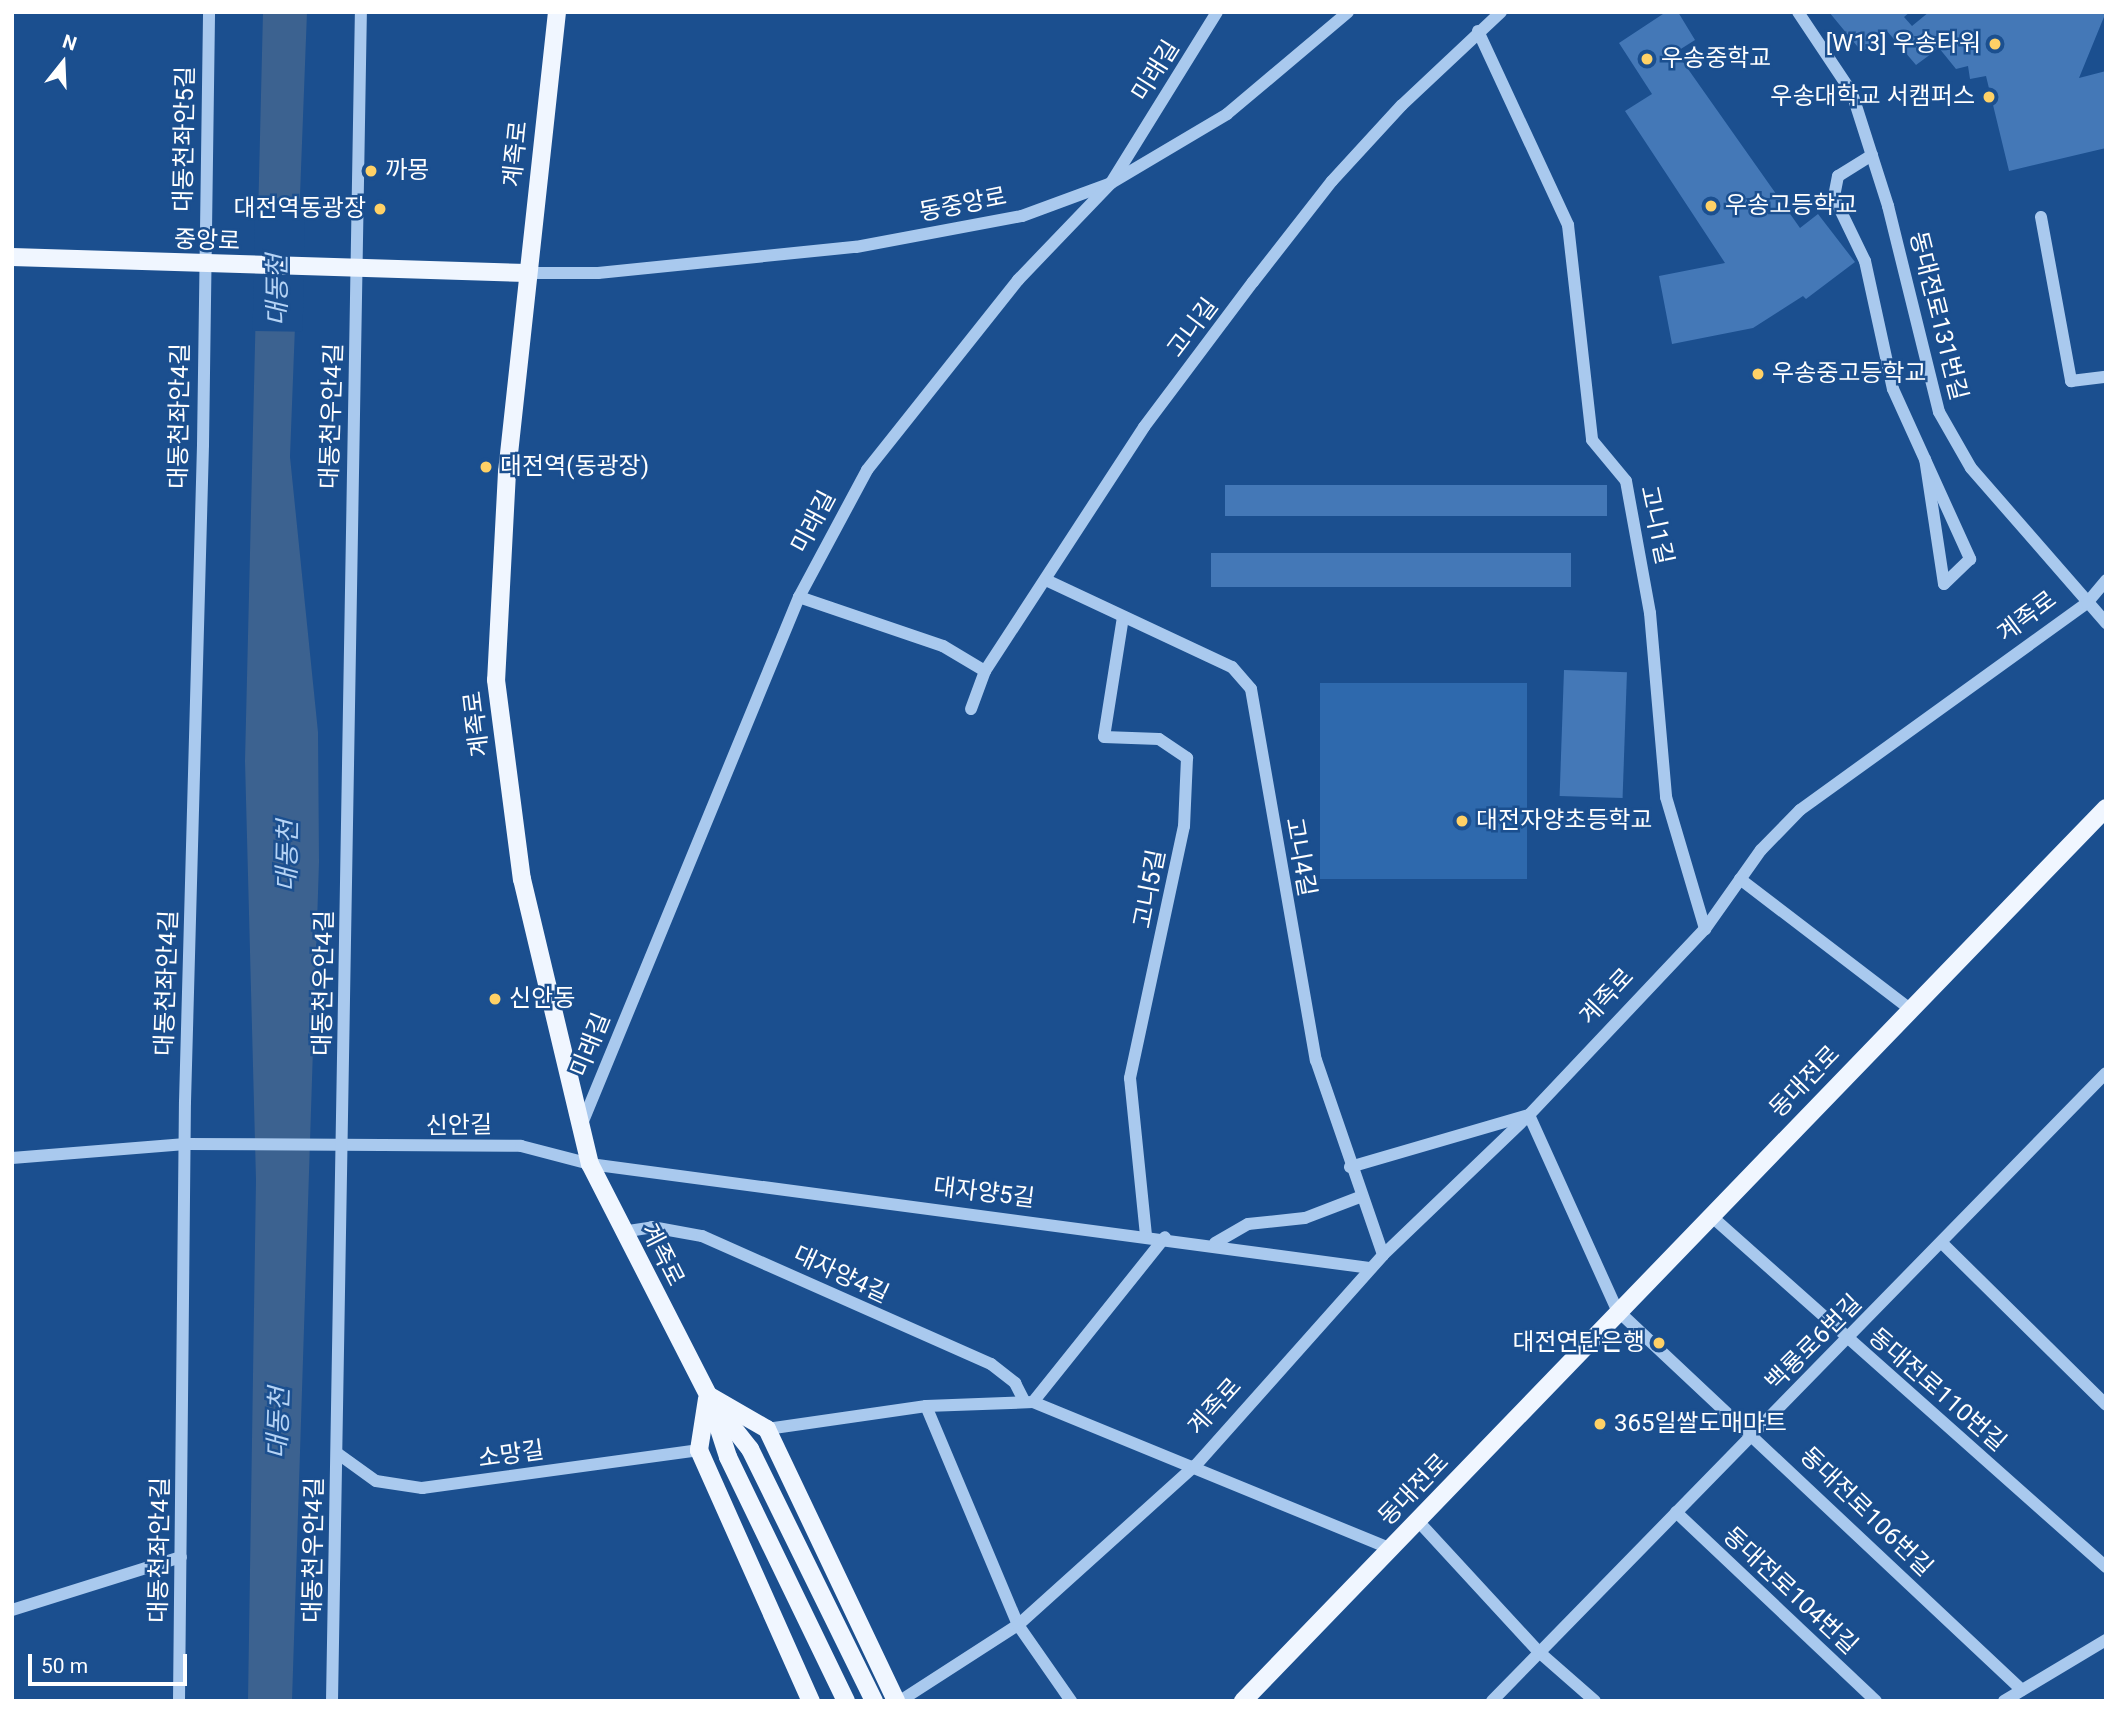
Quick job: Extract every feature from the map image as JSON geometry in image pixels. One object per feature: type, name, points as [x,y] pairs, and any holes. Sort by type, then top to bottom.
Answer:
[{"type":"main road","name":"계족로","points":[[557,12],[507,472],[496,680],[522,879],[590,1164],[708,1395],[728,1457],[845,1701]]},
{"type":"main road","name":"중앙로","points":[[12,257],[209,267],[353,266],[527,273]]},
{"type":"main road","name":"동대전로","points":[[1243,1701],[1419,1521],[1617,1310],[2106,808]]},
{"type":"main road","name":"계족로","points":[[708,1395],[750,1449],[874,1701]]},
{"type":"main road","points":[[811,1701],[699,1450],[708,1395],[767,1429],[898,1701]]},
{"type":"street","name":"대동천좌안5길","points":[[209,12],[209,267]]},
{"type":"street","name":"대동천우안4길","points":[[332,1701],[353,266],[361,12]]},
{"type":"street","name":"미래길","points":[[580,1129],[799,597],[867,470],[916,401],[1018,279],[1111,183],[1217,12]]},
{"type":"street","name":"동중앙로","points":[[527,273],[598,273],[856,247],[1022,216],[1111,183],[1227,114],[1348,12]]},
{"type":"street","name":"고니길","points":[[971,709],[985,671],[1144,427],[1332,181],[1478,31],[1501,12]]},
{"type":"street","name":"동대전로131번길","points":[[1798,12],[1852,93],[1872,155],[1939,412],[1971,468],[2106,623]]},
{"type":"street","name":"고니1길","points":[[1478,31],[1568,225],[1592,440],[1626,481],[1650,613],[1666,797],[1705,929]]},
{"type":"street","points":[[1872,155],[1838,176],[1834,197],[1866,261],[1893,389],[1925,459],[1970,559],[1944,584],[1925,459]]},
{"type":"street","points":[[2040,217],[2071,382],[2106,377]]},
{"type":"street","name":"대동천좌안4길","points":[[178,1701],[209,267]]},
{"type":"street","name":"고니4길","points":[[1046,580],[1232,667],[1251,689],[1316,1060],[1360,1197],[1383,1255]]},
{"type":"street","points":[[2087,603],[2106,580]]},
{"type":"street","points":[[799,597],[943,646],[985,671]]},
{"type":"street","name":"계족로","points":[[898,1701],[1017,1625],[1196,1465],[1383,1255],[1529,1115],[1705,929],[1740,879],[1800,810],[2087,603]]},
{"type":"street","name":"고니5길","points":[[1123,617],[1104,737],[1159,739],[1187,758],[1184,826],[1130,1078],[1146,1235]]},
{"type":"street","points":[[1740,879],[1910,1009]]},
{"type":"street","name":"백룡로6번길","points":[[1492,1701],[1943,1244],[2106,1073]]},
{"type":"street","points":[[1350,1167],[1529,1115],[1617,1310]]},
{"type":"street","points":[[12,1158],[190,1144]]},
{"type":"street","name":"신안길","points":[[190,1144],[342,1148],[521,1146],[590,1164]]},
{"type":"street","name":"대자양5길","points":[[590,1164],[1215,1243],[1371,1268]]},
{"type":"street","points":[[1215,1243],[1248,1224],[1305,1218],[1360,1197]]},
{"type":"street","name":"동대전로110번길","points":[[1710,1215],[1847,1340],[2106,1567]]},
{"type":"street","name":"대자양4길","points":[[622,1231],[662,1228],[702,1236],[991,1364],[1015,1383],[1028,1401]]},
{"type":"street","points":[[1028,1401],[1165,1237]]},
{"type":"street","points":[[1943,1244],[2106,1405]]},
{"type":"street","name":"동대전로106번길","points":[[1617,1310],[1754,1433],[2022,1690]]},
{"type":"street","name":"계족로","points":[[767,1429],[926,1406],[1028,1401],[1196,1465],[1391,1549]]},
{"type":"street","points":[[926,1406],[1017,1625],[1070,1701]]},
{"type":"street","name":"소망길","points":[[337,1453],[376,1481],[422,1488],[699,1450]]},
{"type":"street","name":"동대전로104번길","points":[[1676,1512],[1876,1701]]},
{"type":"street","points":[[1419,1521],[1539,1652],[1595,1701]]},
{"type":"street","points":[[12,1609],[181,1557]]},
{"type":"street","points":[[2004,1701],[2106,1640]]},
{"type":"shaded area","points":[[1320,683],[1527,683],[1527,879],[1320,879]]},
{"type":"water","name":"대동천","points":[[263,12],[307,12],[290,457],[318,732],[319,862],[292,1701],[248,1701],[256,1180],[245,761]]},
{"type":"pier","points":[[255,198],[305,199],[303,332],[253,331]]},
{"type":"building","points":[[1666,12],[1678,12],[1695,40],[1676,52],[1800,228],[1818,214],[1855,262],[1806,299],[1803,296],[1753,328],[1672,344],[1659,276],[1725,263],[1625,111],[1652,94],[1619,43]]},
{"type":"building","name":"우송대학교 서캠퍼스","points":[[1829,12],[1910,12],[1904,17],[1912,26],[1929,12],[2106,12],[2079,78],[2106,71],[2106,148],[2009,171],[1986,76],[1970,79],[1968,66],[1956,69],[1939,48],[1916,65],[1887,31],[1862,52]]},
{"type":"building","points":[[1225,485],[1607,485],[1607,516],[1225,516]]},
{"type":"building","points":[[1211,553],[1571,553],[1571,587],[1211,587]]},
{"type":"building","points":[[1564,670],[1627,672],[1623,798],[1560,796]]},
{"type":"place","name":"[W13] 우송타워","points":[[1995,44]]},
{"type":"place","name":"우송중학교","points":[[1647,59]]},
{"type":"place","name":"우송대학교 서캠퍼스","points":[[1989,97]]},
{"type":"place","name":"까몽","points":[[371,171]]},
{"type":"place","name":"우송고등학교","points":[[1711,206]]},
{"type":"place","name":"대전역동광장","points":[[380,209]]},
{"type":"place","name":"우송중고등학교","points":[[1758,374]]},
{"type":"place","name":"대전역(동광장)","points":[[486,467]]},
{"type":"place","name":"대전자양초등학교","points":[[1462,821]]},
{"type":"place","name":"신안동","points":[[495,999]]},
{"type":"place","name":"대전연탄은행","points":[[1659,1343]]},
{"type":"place","name":"365일쌀도매마트","points":[[1600,1424]]}]
